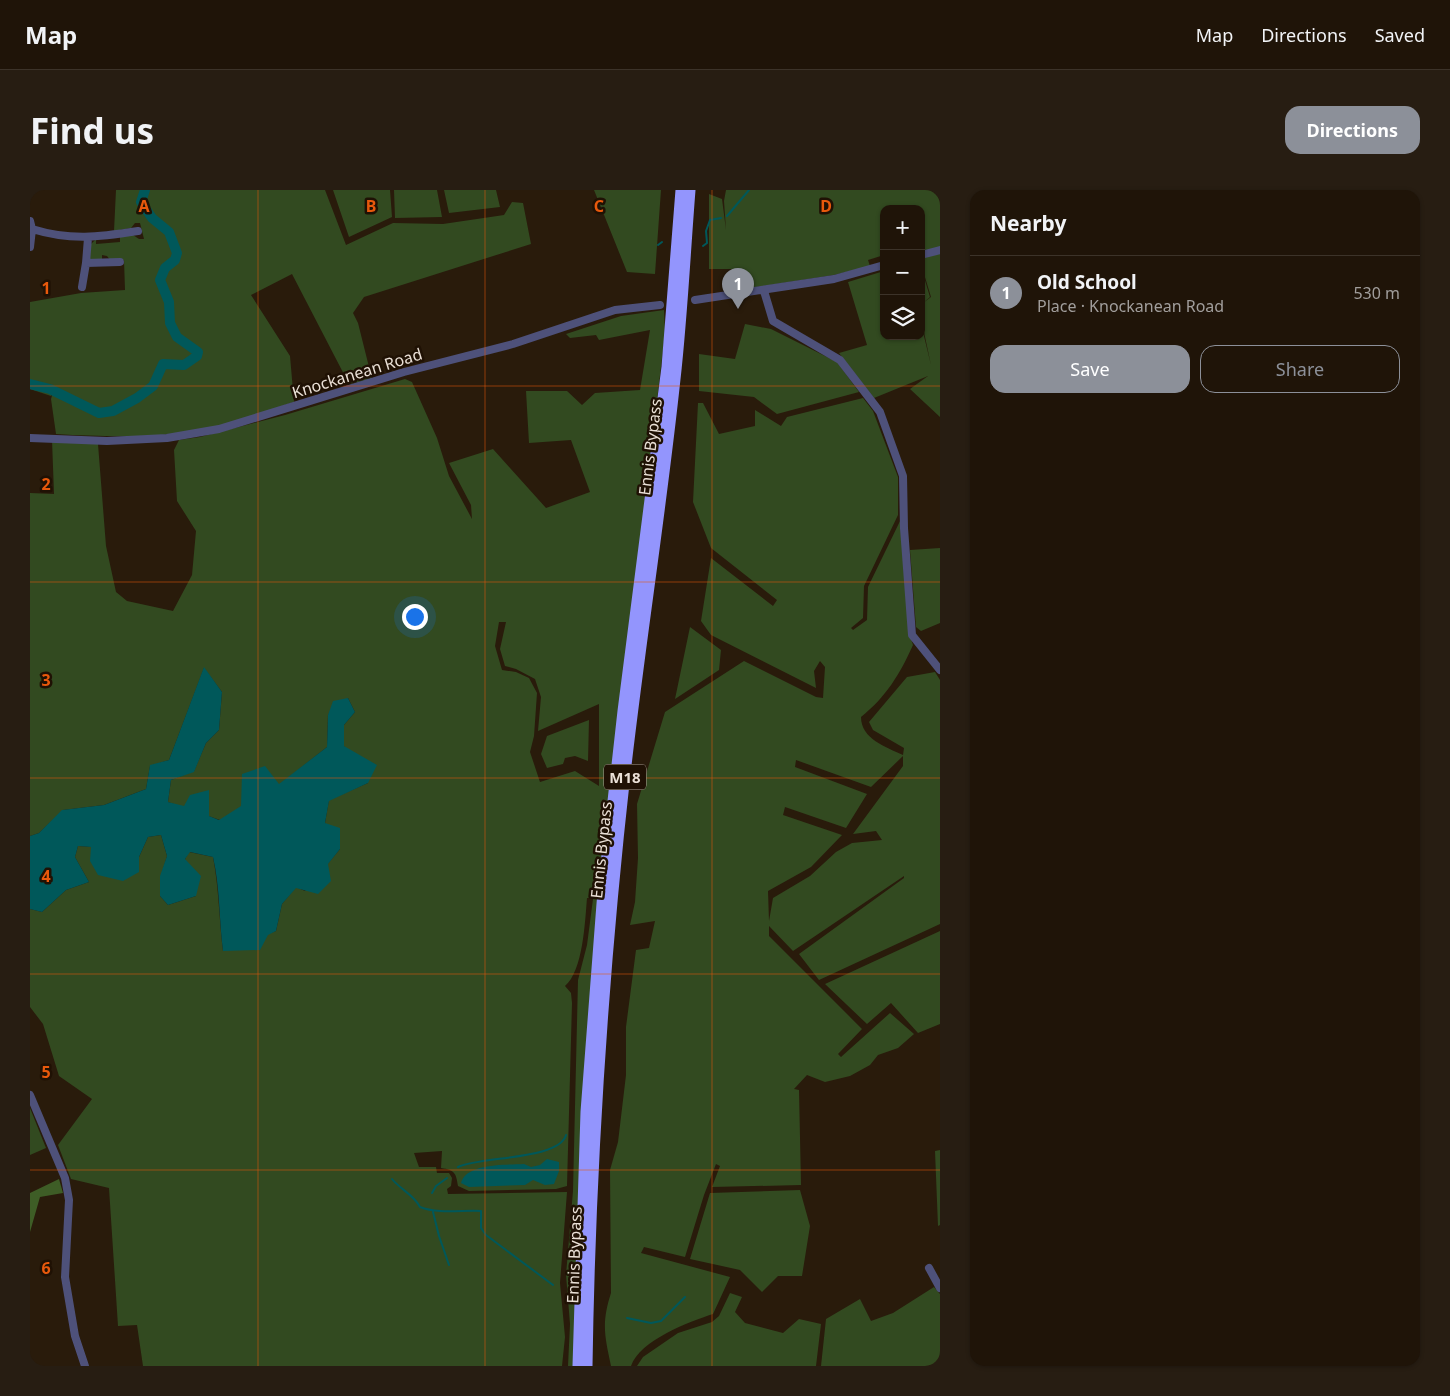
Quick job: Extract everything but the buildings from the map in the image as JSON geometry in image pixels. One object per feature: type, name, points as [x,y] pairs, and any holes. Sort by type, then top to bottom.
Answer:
[{"type":"highway","name":"Ennis Bypass","points":[[578,1366],[586,1112],[603,891],[624,701],[667,366],[680,190]]},
{"type":"highway","name":"Ennis Bypass","points":[[587,1366],[593,1171],[611,904],[627,754],[676,378],[690,190]]},
{"type":"street","points":[[30,221],[32,229],[30,247]]},
{"type":"street","points":[[32,229],[57,237],[88,238],[138,231]]},
{"type":"street","points":[[82,287],[88,238]]},
{"type":"street","points":[[925,254],[940,250]]},
{"type":"street","points":[[86,263],[120,262]]},
{"type":"street","points":[[695,300],[834,279],[880,266]]},
{"type":"street","points":[[764,291],[773,321],[840,360],[880,412],[903,476],[904,528],[912,636],[940,670]]},
{"type":"street","name":"Knockanean Road","points":[[30,438],[58,437],[107,441],[167,438],[220,429],[404,372],[513,344],[615,310],[660,305]]},
{"type":"street","points":[[30,1095],[65,1178],[69,1200],[65,1277],[75,1336],[85,1366]]},
{"type":"street","points":[[929,1268],[940,1288]]},
{"type":"green space","points":[[116,190],[325,190],[346,245],[393,223],[443,224],[504,215],[512,202],[523,203],[531,244],[364,297],[353,313],[358,323],[372,379],[349,384],[292,274],[251,295],[290,356],[294,402],[227,425],[177,434],[116,436],[56,434],[51,399],[53,392],[51,396],[30,389],[30,302],[81,293],[125,290],[124,260],[111,261],[107,256],[102,255],[102,259],[89,259],[91,244],[96,239],[96,244],[120,242],[120,237],[133,235],[139,239],[144,239],[140,223],[135,223],[131,228],[114,231]]},
{"type":"green space","points":[[333,190],[390,190],[392,217],[349,237]]},
{"type":"green space","points":[[394,190],[437,190],[442,217],[395,218]]},
{"type":"green space","points":[[444,190],[496,190],[500,207],[449,213]]},
{"type":"green space","points":[[594,190],[661,190],[655,274],[627,272]]},
{"type":"green space","points":[[726,190],[940,190],[940,417],[910,389],[928,376],[874,398],[839,353],[867,345],[848,282],[880,272],[880,340],[925,340],[931,365],[925,337],[925,302],[931,297],[925,277],[925,205],[880,205],[880,256],[868,260],[870,266],[834,275],[737,290],[732,269],[709,269],[709,194],[722,199],[726,230],[724,201]]},
{"type":"green space","points":[[925,280],[930,297],[925,301]]},
{"type":"green space","points":[[664,310],[665,333],[600,880],[589,898],[587,898],[584,932],[579,958],[571,979],[565,986],[571,993],[572,1003],[567,1186],[556,1189],[469,1191],[458,1186],[452,1171],[441,1168],[442,1151],[414,1153],[419,1167],[436,1167],[437,1173],[449,1173],[452,1178],[451,1186],[447,1189],[448,1194],[567,1192],[560,1283],[565,1337],[562,1366],[143,1366],[137,1325],[118,1326],[109,1188],[71,1179],[58,1145],[92,1099],[59,1076],[43,1024],[30,1007],[30,909],[42,912],[66,890],[89,882],[75,857],[78,846],[92,847],[139,872],[139,857],[148,837],[161,835],[167,856],[161,876],[160,896],[168,905],[196,896],[185,859],[189,852],[213,857],[217,880],[223,951],[276,931],[282,904],[296,887],[305,891],[340,849],[325,823],[329,800],[368,783],[344,746],[344,725],[355,712],[348,698],[328,715],[327,747],[279,785],[220,820],[168,802],[171,780],[194,771],[206,743],[219,730],[222,692],[204,668],[169,760],[150,766],[146,789],[104,805],[63,810],[39,833],[30,836],[30,493],[54,494],[52,440],[98,444],[106,546],[116,592],[127,601],[173,611],[192,575],[196,531],[177,501],[174,450],[179,440],[200,437],[285,415],[405,379],[412,382],[437,438],[449,476],[472,519],[471,505],[449,463],[493,449],[546,508],[590,492],[571,440],[529,443],[526,391],[567,391],[582,405],[595,393],[640,390],[650,330],[599,340],[596,335],[570,338],[566,334],[621,316]],"holes":[[[499,622],[506,622],[500,649],[505,666],[516,669],[535,679],[541,697],[538,731],[599,704],[599,786],[575,771],[540,782],[530,752],[534,736],[537,693],[529,678],[516,672],[502,670],[495,646]]]},
{"type":"green space","points":[[745,324],[771,329],[837,362],[859,392],[777,414],[754,397],[699,391],[699,354],[735,359]]},
{"type":"green space","points":[[863,398],[873,411],[898,477],[898,515],[864,586],[863,618],[851,628],[853,630],[867,620],[868,587],[901,519],[910,636],[913,645],[903,666],[885,693],[861,717],[862,725],[870,737],[903,755],[904,748],[873,730],[869,722],[907,677],[935,672],[940,680],[940,924],[819,980],[799,954],[904,878],[904,876],[793,951],[769,926],[769,936],[862,1029],[838,1054],[841,1057],[890,1013],[914,1034],[898,1048],[878,1055],[870,1065],[850,1076],[825,1082],[807,1075],[794,1089],[799,1090],[801,1185],[712,1187],[720,1166],[716,1164],[704,1195],[685,1257],[644,1247],[641,1253],[730,1277],[713,1314],[666,1333],[644,1348],[631,1366],[611,1366],[605,1330],[606,1313],[611,1293],[610,1170],[618,1142],[626,1075],[626,1027],[636,950],[649,948],[655,921],[630,925],[635,902],[638,858],[637,804],[665,712],[744,661],[816,697],[823,698],[825,667],[820,661],[814,671],[816,688],[711,635],[701,621],[711,558],[773,606],[777,600],[711,548],[693,502],[698,403],[703,403],[719,434],[755,426],[755,410],[781,426],[787,417]],"holes":[[[903,756],[903,766],[853,834],[876,831],[882,840],[852,843],[836,852],[810,876],[773,898],[769,921],[768,891],[811,867],[842,835],[783,815],[785,807],[846,828],[867,794],[795,767],[796,760],[871,787]]]},
{"type":"green space","points":[[940,548],[940,623],[921,631],[916,627],[910,550]]},
{"type":"green space","points":[[690,627],[721,650],[719,670],[675,699]]},
{"type":"green space","points":[[589,720],[588,761],[575,756],[565,758],[563,764],[547,768],[541,754],[547,736]]},
{"type":"green space","points":[[599,891],[576,1366],[568,1366],[570,1324],[566,1275],[573,1191],[578,980],[587,945],[593,899]]},
{"type":"green space","points":[[940,931],[940,1024],[918,1033],[891,1003],[867,1024],[825,984]]},
{"type":"green space","points":[[30,1108],[46,1148],[30,1155]]},
{"type":"green space","points":[[940,1150],[940,1225],[938,1226],[935,1151]]},
{"type":"green space","points":[[59,1179],[63,1193],[40,1197],[30,1232],[30,1193]]},
{"type":"green space","points":[[800,1190],[810,1226],[802,1276],[778,1276],[762,1292],[740,1270],[690,1259],[710,1193]]},
{"type":"green space","points":[[934,1287],[940,1294],[940,1366],[821,1366],[826,1319],[860,1299],[871,1321],[893,1313]]},
{"type":"green space","points":[[730,1293],[742,1297],[735,1312],[745,1323],[783,1333],[799,1319],[821,1324],[816,1366],[637,1366],[643,1357],[678,1333],[712,1322],[719,1316]]},
{"type":"water","points":[[204,667],[222,692],[219,730],[206,743],[194,772],[171,780],[168,802],[184,806],[190,795],[209,790],[209,816],[219,820],[241,806],[242,774],[265,766],[279,784],[327,747],[328,715],[333,701],[348,698],[355,712],[344,725],[344,746],[377,765],[368,783],[329,801],[325,823],[340,828],[340,849],[328,864],[331,881],[318,894],[296,888],[282,904],[276,931],[268,935],[260,950],[223,951],[217,880],[213,857],[190,852],[185,859],[201,876],[196,896],[168,905],[160,896],[160,876],[167,856],[161,835],[148,837],[139,857],[139,872],[123,881],[98,875],[90,861],[91,847],[78,846],[75,857],[89,882],[66,890],[42,912],[30,909],[30,836],[39,833],[62,810],[104,805],[146,789],[150,765],[169,760]]},
{"type":"water","points":[[547,1159],[559,1162],[559,1171],[554,1184],[545,1185],[533,1180],[525,1185],[469,1187],[461,1183],[464,1176],[478,1168],[524,1164],[531,1167],[540,1165]]},
{"type":"waterway","points":[[30,384],[50,389],[99,413],[113,411],[137,398],[153,386],[163,364],[184,365],[197,356],[198,352],[177,337],[170,323],[169,302],[160,280],[165,268],[175,260],[177,253],[169,232],[152,218],[141,202],[145,190]]},
{"type":"waterway","points":[[727,216],[749,190]]},
{"type":"waterway","points":[[703,246],[707,243],[706,231],[710,220],[721,218]]},
{"type":"waterway","points":[[658,245],[662,242]]},
{"type":"waterway","points":[[458,1167],[469,1163],[550,1149],[560,1143],[566,1135]]},
{"type":"waterway","points":[[432,1193],[436,1186],[447,1178]]},
{"type":"waterway","points":[[392,1179],[420,1207],[442,1211],[481,1211],[481,1228],[486,1235],[553,1285]]},
{"type":"waterway","points":[[433,1212],[449,1265]]},
{"type":"waterway","points":[[627,1318],[651,1323],[661,1321],[685,1297]]},
{"type":"place","name":"Old School","points":[[738,309]]}]
